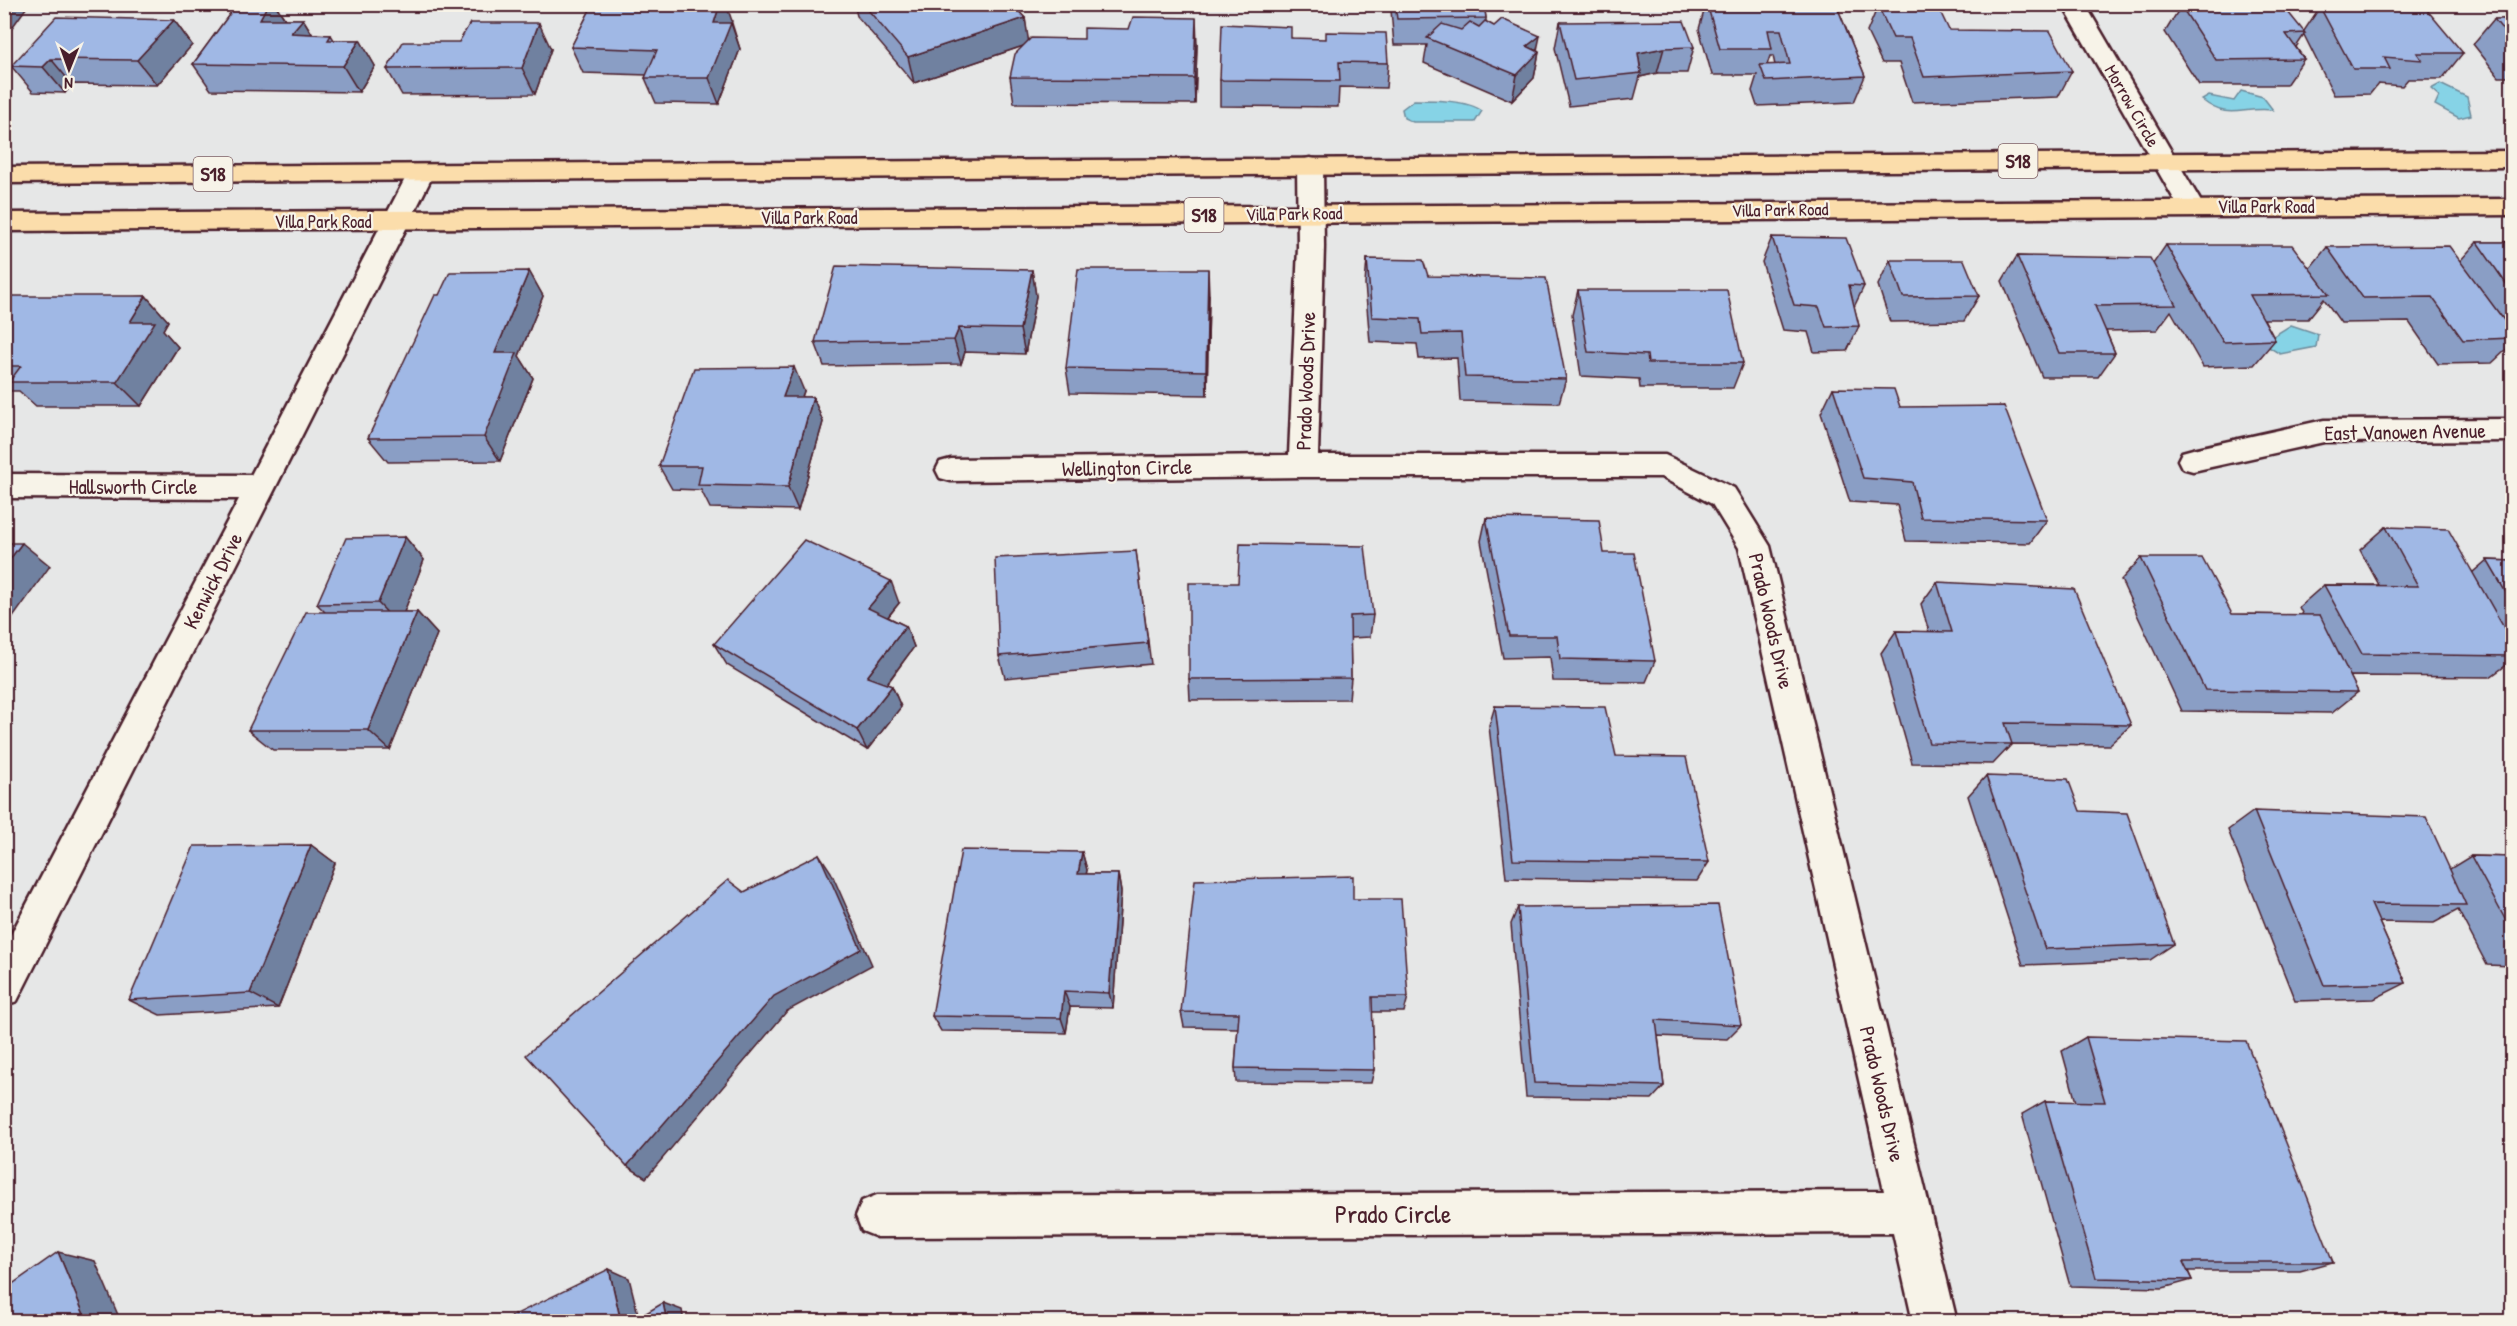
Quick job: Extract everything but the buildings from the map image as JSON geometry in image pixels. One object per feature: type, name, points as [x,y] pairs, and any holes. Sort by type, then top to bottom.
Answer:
[{"type":"main road","name":"S18","points":[[4,175],[2512,159]]},
{"type":"main road","name":"Villa Park Road","points":[[4,222],[398,222],[2191,207],[2512,207]]},
{"type":"street","name":"Morrow Circle","points":[[2073,4],[2191,207]]},
{"type":"street","name":"Prado Woods Drive","points":[[1310,166],[1311,247],[1303,466],[1665,466],[1723,496],[1754,546],[1935,1322]]},
{"type":"street","name":"Kenwick Drive","points":[[4,988],[398,222],[421,173]]},
{"type":"street","name":"East Vanowen Avenue","points":[[2193,460],[2324,430],[2512,430]]},
{"type":"street","name":"Wellington Circle","points":[[951,470],[1303,466]]},
{"type":"street","name":"Hallsworth Circle","points":[[4,486],[262,487]]},
{"type":"street","name":"Prado Circle","points":[[877,1216],[1909,1212]]},
{"type":"water","points":[[2440,84],[2467,97],[2471,115],[2459,118],[2435,105],[2439,96],[2431,89]]},
{"type":"water","points":[[2241,91],[2263,97],[2273,110],[2228,112],[2212,107],[2202,100],[2209,96],[2234,101]]},
{"type":"water","points":[[1414,100],[1459,103],[1476,107],[1482,111],[1475,122],[1413,122],[1404,118],[1402,109]]},
{"type":"water","points":[[2291,325],[2318,334],[2316,347],[2280,354],[2262,343]]}]
